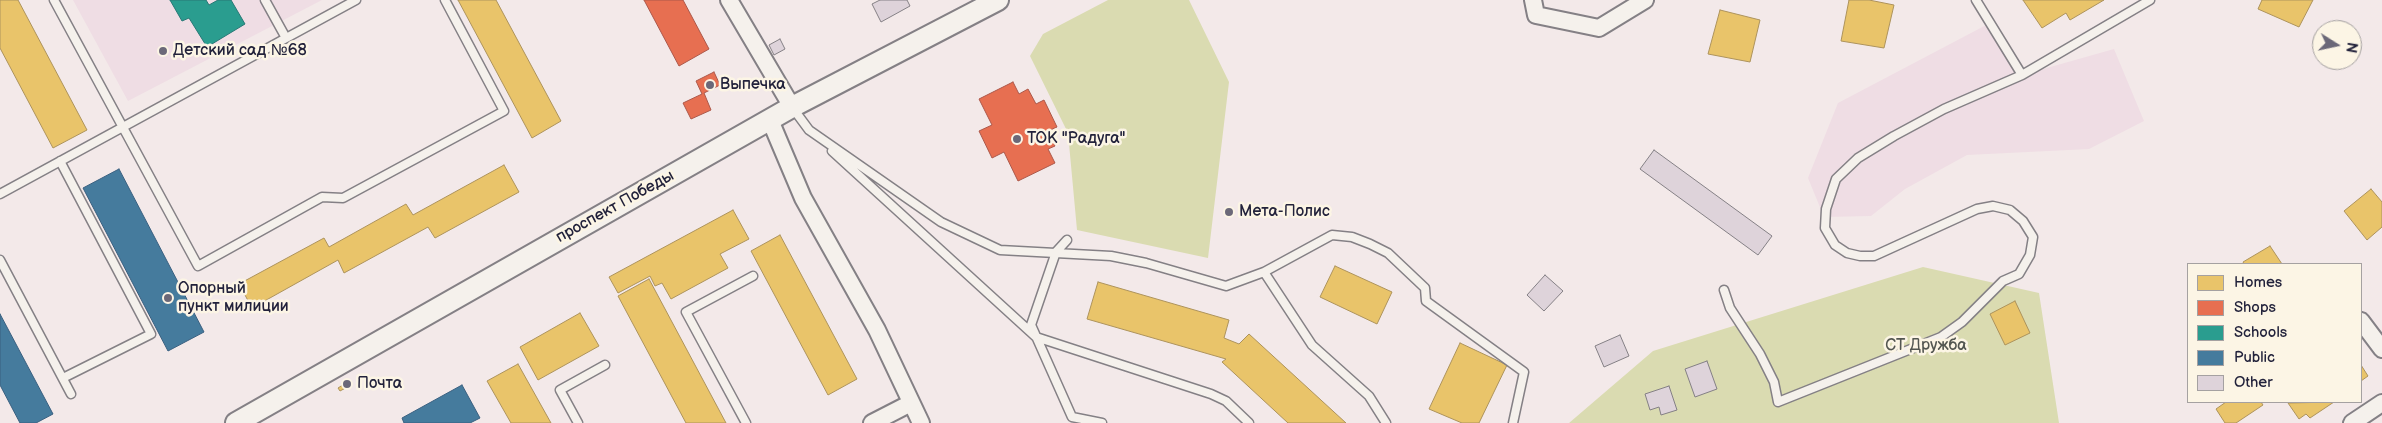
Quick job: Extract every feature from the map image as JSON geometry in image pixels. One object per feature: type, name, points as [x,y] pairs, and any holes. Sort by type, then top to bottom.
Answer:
[{"type":"street","points":[[729,0],[792,107]]},
{"type":"street","name":"проспект Победы","points":[[236,423],[792,107],[998,0]]},
{"type":"street","points":[[1533,0],[1536,15],[1599,28],[1645,0]]},
{"type":"street","points":[[770,120],[803,198],[876,330],[921,423]]},
{"type":"street","points":[[2362,322],[2382,349]]},
{"type":"street","points":[[872,423],[911,403]]},
{"type":"street","points":[[2352,423],[2382,403]]},
{"type":"lane","points":[[54,0],[121,128],[198,266],[322,197],[342,198],[504,111],[445,0]]},
{"type":"lane","points":[[265,0],[286,38]]},
{"type":"lane","points":[[0,194],[356,0]]},
{"type":"lane","points":[[1976,0],[2022,75]]},
{"type":"lane","points":[[1724,290],[1730,308],[1760,354],[1774,382],[1778,402],[1941,337],[1962,322],[1996,287],[2020,274],[2030,255],[2033,238],[2023,221],[2010,210],[1994,206],[1977,209],[1874,256],[1860,256],[1847,253],[1835,246],[1825,228],[1826,209],[1836,179],[1858,158],[1894,136],[1944,109],[2022,75],[2150,0]]},
{"type":"lane","points":[[792,107],[809,130],[1036,338],[1210,394],[1226,401],[1249,423]]},
{"type":"lane","points":[[809,130],[941,222],[1000,250],[1111,256],[1146,262],[1226,286],[1264,272],[1332,234],[1352,237],[1388,253],[1426,288],[1426,301],[1524,372],[1512,423]]},
{"type":"lane","points":[[60,161],[151,334],[63,378]]},
{"type":"lane","points":[[1067,240],[1056,252],[1031,325],[1072,417],[1102,423]]},
{"type":"lane","points":[[0,260],[71,394]]},
{"type":"lane","points":[[1264,272],[1312,345],[1370,396],[1386,423]]},
{"type":"lane","points":[[746,423],[686,312],[753,276]]},
{"type":"lane","points":[[578,423],[560,390],[605,364]]},
{"type":"shaded area","name":"Детский сад №68","points":[[73,0],[322,0],[128,101]]},
{"type":"shaded area","points":[[1990,23],[2022,75],[2114,49],[2144,121],[2089,149],[1967,155],[1905,189],[1871,216],[1824,217],[1808,178],[1838,103]]},
{"type":"green space","points":[[1108,0],[1189,0],[1229,82],[1208,258],[1077,230],[1068,133],[1030,56],[1043,34]]},
{"type":"green space","name":"СТ Дружба","points":[[1923,267],[2039,293],[2059,423],[1569,423],[1653,351]]},
{"type":"building: Homes","points":[[0,0],[18,0],[87,130],[53,148],[0,48]]},
{"type":"building: Homes","points":[[458,0],[496,0],[561,121],[532,138]]},
{"type":"building: Homes","points":[[1849,0],[1869,0],[1894,5],[1884,48],[1841,41]]},
{"type":"building: Homes","points":[[2023,0],[2104,0],[2070,20],[2066,13],[2042,28]]},
{"type":"building: Homes","points":[[2262,0],[2313,0],[2299,27],[2258,9]]},
{"type":"building: Homes","points":[[1720,10],[1760,20],[1750,62],[1708,54]]},
{"type":"building: Homes","points":[[504,165],[519,192],[435,238],[428,227],[344,273],[338,260],[252,308],[239,284],[324,238],[329,247],[406,204],[413,215]]},
{"type":"building: Homes","points":[[2371,189],[2382,202],[2382,227],[2367,240],[2344,211]]},
{"type":"building: Homes","points":[[733,210],[749,239],[720,254],[728,268],[671,299],[662,283],[655,286],[650,276],[618,293],[609,277]]},
{"type":"building: Homes","points":[[780,235],[857,379],[828,395],[751,251]]},
{"type":"building: Homes","points":[[2270,246],[2281,263],[2244,263]]},
{"type":"building: Homes","points":[[1335,266],[1392,292],[1377,324],[1320,297]]},
{"type":"building: Homes","points":[[649,279],[726,423],[686,423],[618,296]]},
{"type":"building: Homes","points":[[1098,282],[1229,320],[1224,338],[1239,344],[1249,334],[1346,423],[1288,423],[1222,362],[1226,359],[1087,319]]},
{"type":"building: Homes","points":[[2015,301],[2030,333],[2005,345],[1990,314]]},
{"type":"building: Homes","points":[[580,313],[599,346],[538,380],[520,347]]},
{"type":"building: Homes","points":[[1460,343],[1507,365],[1479,423],[1462,423],[1429,409]]},
{"type":"building: Homes","points":[[518,364],[551,423],[511,423],[487,381]]},
{"type":"building: Homes","points":[[2362,367],[2368,376],[2362,380]]},
{"type":"building: Homes","points":[[349,381],[351,385],[340,391],[338,388]]},
{"type":"building: Homes","points":[[2225,403],[2262,403],[2263,405],[2236,423],[2225,423],[2216,409]]},
{"type":"building: Homes","points":[[2288,403],[2332,403],[2310,418],[2306,414],[2299,419]]},
{"type":"building: Shops","points":[[644,0],[683,0],[709,49],[679,66]]},
{"type":"building: Shops","points":[[714,72],[720,85],[704,93],[711,110],[691,119],[683,103],[702,94],[696,81]]},
{"type":"building: Shops","name":"ТОК \"Радуга\"","points":[[1013,82],[1019,94],[1028,89],[1036,104],[1044,100],[1057,127],[1048,131],[1055,146],[1048,149],[1055,163],[1018,181],[1004,152],[992,158],[979,131],[992,125],[979,99]]},
{"type":"building: Schools","name":"Детский сад №68","points":[[170,0],[206,0],[209,5],[218,0],[231,0],[245,24],[207,47],[189,18],[182,21]]},
{"type":"building: Public","points":[[119,169],[204,332],[168,351],[83,188]]},
{"type":"building: Public","points":[[0,314],[53,414],[36,423],[20,423],[0,385]]},
{"type":"building: Public","points":[[462,385],[480,418],[470,423],[404,423],[402,418]]},
{"type":"building: Other","points":[[880,0],[907,0],[910,6],[881,22],[872,4]]},
{"type":"building: Other","points":[[780,39],[785,49],[774,55],[769,45]]},
{"type":"building: Other","points":[[1654,150],[1772,236],[1758,255],[1640,169]]},
{"type":"building: Other","points":[[1545,275],[1563,291],[1544,311],[1527,295]]},
{"type":"building: Other","points":[[1620,335],[1629,356],[1604,367],[1595,346]]},
{"type":"building: Other","points":[[1707,361],[1717,389],[1695,397],[1685,369]]},
{"type":"building: Other","points":[[1669,386],[1677,410],[1661,415],[1659,407],[1650,410],[1645,394]]},
{"type":"place","name":"Детский сад №68","points":[[163,51]]},
{"type":"place","name":"Выпечка","points":[[710,85]]},
{"type":"place","name":"ТОК \"Радуга\"","points":[[1017,139]]},
{"type":"place","name":"Мета-Полис","points":[[1229,212]]},
{"type":"place","name":"Опорный пункт милиции","points":[[168,298]]},
{"type":"place","name":"Почта","points":[[347,384]]}]
